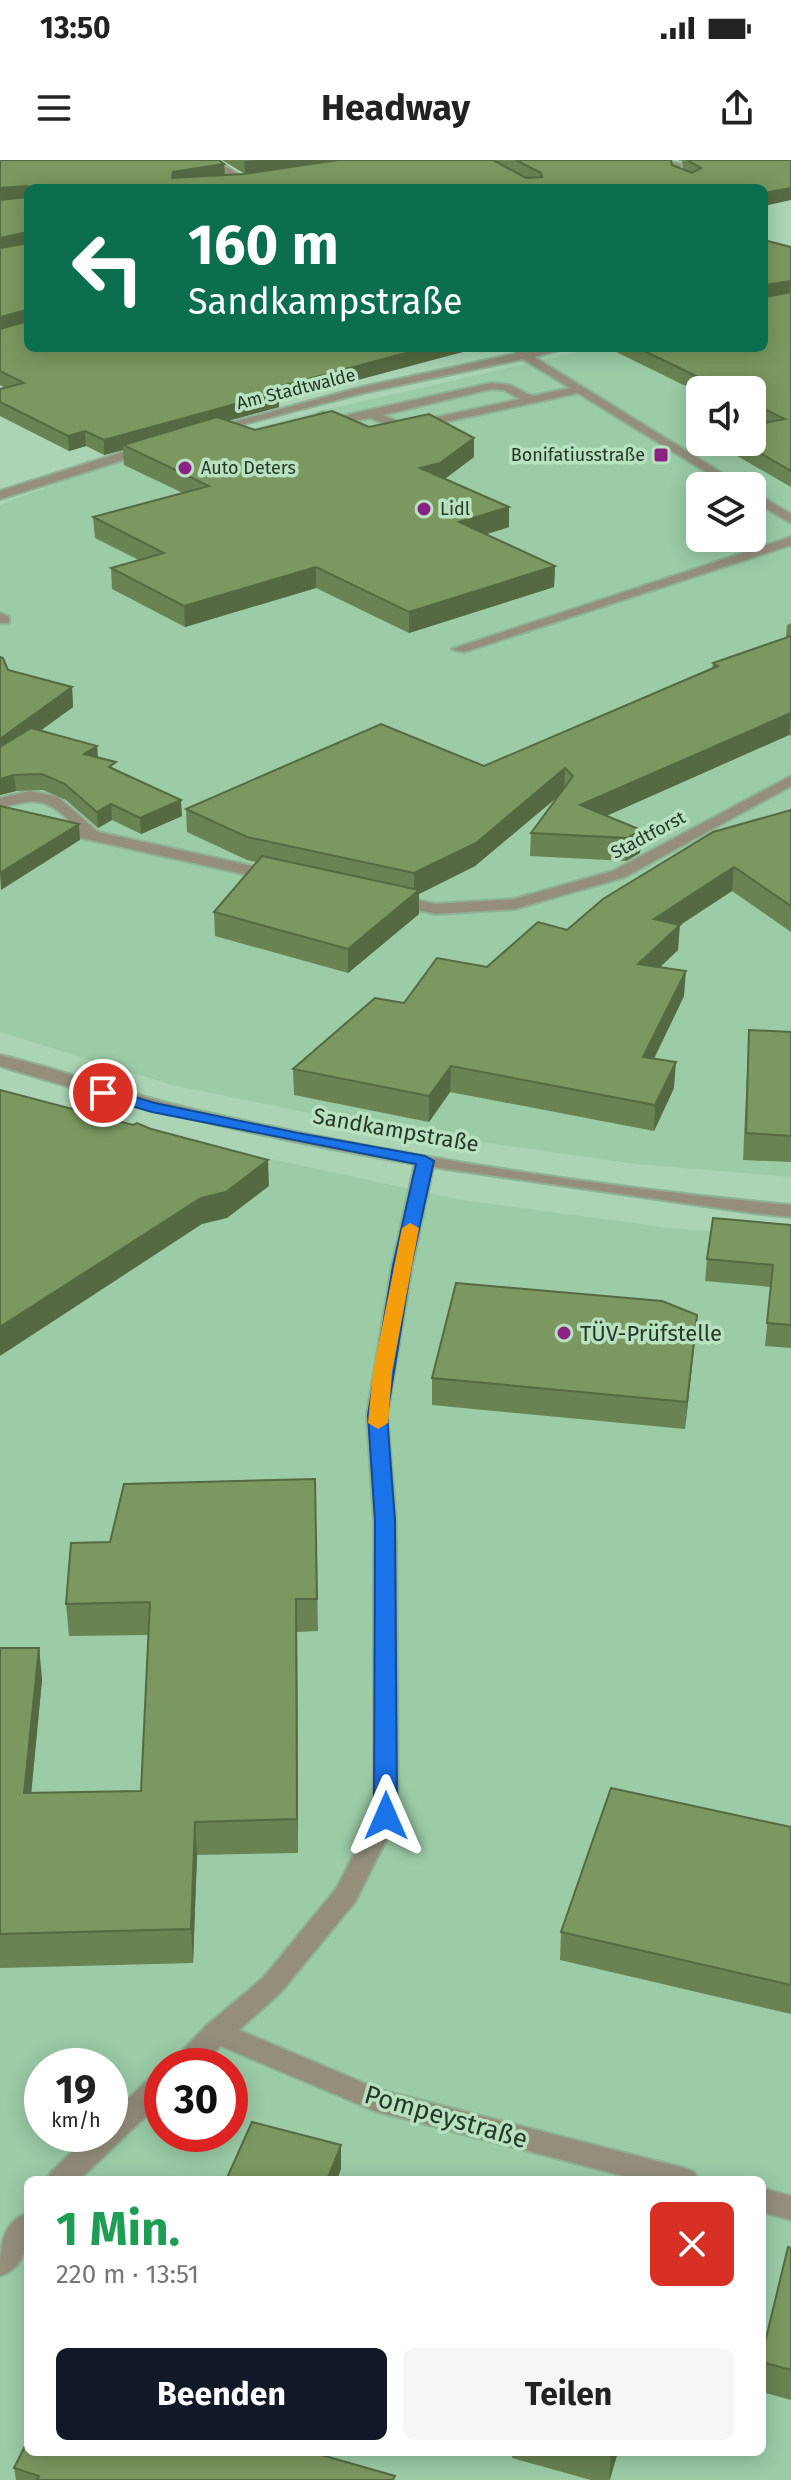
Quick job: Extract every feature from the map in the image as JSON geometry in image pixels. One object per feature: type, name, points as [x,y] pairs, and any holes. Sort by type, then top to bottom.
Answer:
[{"type":"street","points":[[210,160],[242,180],[255,183]]},
{"type":"street","points":[[667,160],[678,166],[676,174],[692,180]]},
{"type":"street","points":[[226,182],[242,180]]},
{"type":"street","points":[[519,352],[714,472]]},
{"type":"street","name":"Am Stadtwalde","points":[[192,434],[302,405],[540,352]]},
{"type":"street","points":[[322,425],[491,386],[506,387],[531,400]]},
{"type":"street","points":[[371,414],[404,428],[580,389]]},
{"type":"street","points":[[302,405],[337,421]]},
{"type":"street","points":[[216,428],[239,437]]},
{"type":"street","points":[[0,495],[162,443]]},
{"type":"street","points":[[766,504],[791,519]]},
{"type":"street","points":[[459,649],[791,541]]},
{"type":"street","name":"Stadtforst","points":[[376,897],[436,909],[515,904],[619,874],[791,780]]},
{"type":"street","points":[[0,803],[32,795],[51,797],[93,836]]},
{"type":"street","points":[[0,815],[288,879]]},
{"type":"street","name":"Sandkampstraße","points":[[0,1060],[152,1107],[425,1161],[686,1201],[791,1211]]},
{"type":"street","points":[[200,2048],[272,1985],[346,1895],[386,1816],[385,1521],[377,1415],[402,1266],[425,1161]]},
{"type":"street","name":"Pompeystraße","points":[[216,2032],[375,2100],[669,2176]]},
{"type":"street","points":[[128,2117],[144,2101]]},
{"type":"street","points":[[65,2176],[91,2152]]},
{"type":"street","points":[[766,2201],[791,2208]]},
{"type":"street","points":[[0,2264],[24,2231]]},
{"type":"shaded area","points":[[791,307],[791,1177],[636,1164],[378,1127],[172,1085],[0,1032],[0,505],[96,469],[315,412],[579,352],[768,352],[768,342]]},
{"type":"shaded area","points":[[0,1090],[134,1130],[462,1200],[670,1228],[791,1238],[791,2480],[0,2480]]},
{"type":"building","points":[[0,160],[219,160],[224,164],[173,172],[172,178],[244,174],[338,160],[493,160],[526,178],[542,177],[541,173],[516,160],[671,160],[672,165],[692,173],[701,168],[687,160],[791,160],[791,188],[768,192],[768,184],[24,184],[0,188]]},
{"type":"building","points":[[24,197],[24,233],[0,238],[0,200]]},
{"type":"building","points":[[768,241],[791,247],[791,281],[768,284]]},
{"type":"building","points":[[24,244],[24,311],[0,317],[0,248]]},
{"type":"building","points":[[791,292],[791,471],[765,456],[766,422],[785,419],[766,410],[766,376],[696,376],[646,352],[768,352],[768,297]]},
{"type":"building","points":[[24,322],[24,352],[410,352],[270,389],[279,392],[104,440],[85,431],[68,436],[0,402],[0,389],[24,383],[0,371],[0,329]]},
{"type":"building","points":[[332,411],[369,427],[429,414],[474,438],[440,463],[420,468],[509,507],[459,522],[555,566],[409,612],[316,567],[184,606],[111,568],[164,553],[93,517],[209,486],[123,445],[217,417],[255,430]]},
{"type":"building","points":[[791,636],[791,713],[580,805],[641,830],[627,838],[531,833],[573,776],[565,768],[476,843],[414,873],[247,837],[186,809],[381,724],[484,766],[718,666],[713,663]]},
{"type":"building","points":[[0,657],[8,670],[72,687],[0,739]]},
{"type":"building","points":[[31,728],[97,746],[84,754],[116,762],[109,767],[181,800],[140,818],[111,804],[97,812],[65,784],[42,774],[0,779],[0,747]]},
{"type":"building","points":[[0,806],[79,824],[0,873]]},
{"type":"building","points":[[791,810],[791,906],[734,867],[654,919],[680,925],[638,964],[686,971],[643,1057],[676,1062],[655,1105],[451,1066],[429,1096],[293,1069],[375,998],[404,1003],[437,958],[487,967],[538,922],[567,930],[603,899],[713,832]]},
{"type":"building","points":[[262,856],[419,890],[348,949],[214,912]]},
{"type":"building","points":[[749,1030],[791,1032],[791,1136],[746,1133]]},
{"type":"building","points":[[0,1090],[133,1125],[137,1123],[268,1160],[226,1192],[201,1198],[0,1327]]},
{"type":"building","points":[[713,1218],[791,1225],[791,1325],[767,1323],[773,1265],[707,1259]]},
{"type":"building","points":[[456,1283],[662,1301],[697,1315],[687,1402],[432,1378]]},
{"type":"building","points":[[315,1479],[317,1599],[296,1599],[297,1819],[195,1822],[191,1929],[0,1934],[0,1648],[39,1648],[24,1793],[141,1791],[150,1602],[66,1604],[71,1543],[110,1542],[124,1484]]},
{"type":"building","points":[[611,1788],[791,1827],[791,1985],[561,1932]]},
{"type":"building","points":[[252,2122],[341,2145],[329,2176],[228,2176],[239,2152],[248,2152],[248,2131]]},
{"type":"building","points":[[788,2247],[791,2248],[791,2370],[766,2363],[766,2338]]},
{"type":"building","points":[[24,2448],[24,2456],[325,2456],[395,2476],[393,2480],[37,2480],[39,2476],[14,2468]]},
{"type":"slow traffic","points":[[378,1423],[383,1372],[410,1228]]},
{"type":"place","name":"Bonifatiusstraße","points":[[661,455]]},
{"type":"place","name":"Auto Deters","points":[[185,468]]},
{"type":"place","name":"Lidl","points":[[424,509]]},
{"type":"place","name":"TÜV-Prüfstelle","points":[[564,1333]]},
{"type":"route","points":[[103,1093],[152,1107],[298,1138],[425,1161],[402,1266],[377,1415],[385,1521],[386,1816]]}]
